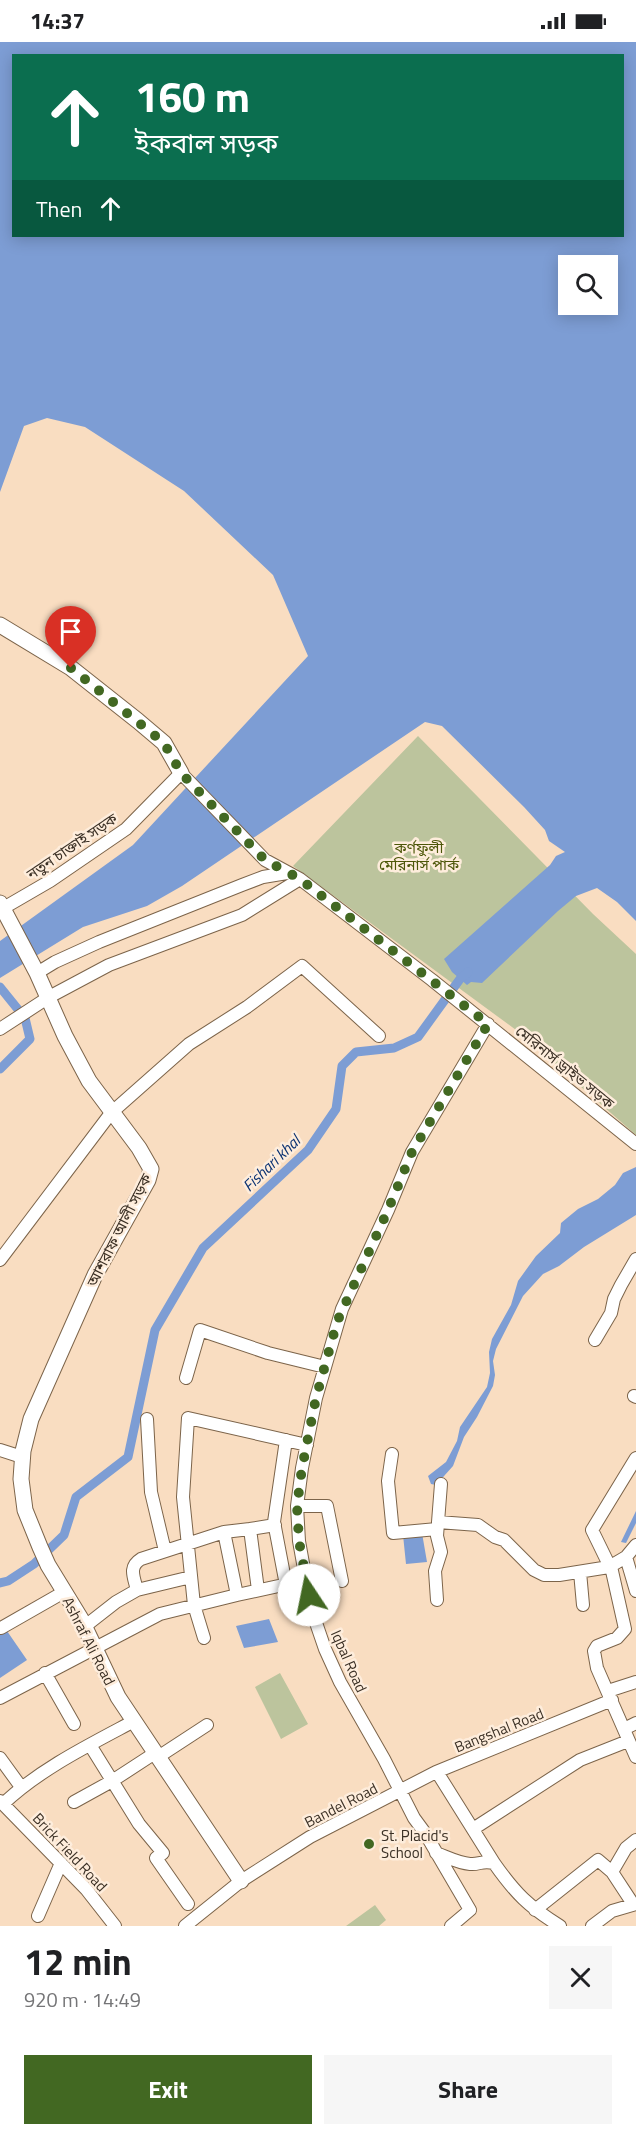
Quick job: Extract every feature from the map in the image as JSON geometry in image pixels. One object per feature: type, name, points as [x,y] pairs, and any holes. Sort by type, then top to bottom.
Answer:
[{"type":"main road","points":[[0,625],[71,668],[138,721],[164,743],[181,773]]},
{"type":"main road","name":"আশরাফ আলী সড়ক","points":[[4,910],[49,997],[65,1036],[88,1081],[151,1169],[148,1180],[95,1275],[51,1376]]},
{"type":"main road","name":"Ashraf Ali Road","points":[[51,1376],[31,1419],[22,1457],[21,1479],[25,1510],[48,1565],[84,1627],[118,1697],[241,1881]]},
{"type":"street","points":[[181,773],[265,860],[300,879]]},
{"type":"street","name":"নতুন চাক্তাই সড়ক","points":[[4,910],[126,829],[181,773]]},
{"type":"street","points":[[36,972],[99,942],[242,885],[263,877],[287,873]]},
{"type":"street","points":[[0,1029],[49,997],[109,965],[242,915],[300,879]]},
{"type":"street","name":"মেরিনার্স ড্রাইভ সড়ক","points":[[300,879],[488,1024],[636,1144]]},
{"type":"street","points":[[0,1260],[111,1113],[189,1044],[247,1007],[302,966],[379,1036]]},
{"type":"street","name":"Iqbal Road","points":[[399,1791],[384,1759],[340,1682],[325,1649],[306,1580],[299,1541],[297,1506],[318,1392],[342,1309],[412,1152],[488,1024]]},
{"type":"street","points":[[595,1340],[612,1313],[614,1299],[636,1259]]},
{"type":"street","points":[[186,1378],[200,1330],[268,1353],[325,1367]]},
{"type":"street","points":[[204,1638],[195,1605],[191,1577],[191,1542],[183,1497],[188,1418],[307,1445]]},
{"type":"street","points":[[147,1419],[151,1492],[165,1551]]},
{"type":"street","points":[[286,1440],[275,1525],[286,1585]]},
{"type":"street","points":[[0,1450],[22,1457]]},
{"type":"street","points":[[392,1454],[388,1481],[393,1533],[438,1526],[478,1525],[495,1537],[504,1540],[534,1570],[544,1575],[609,1567],[626,1557],[636,1545]]},
{"type":"street","points":[[636,1458],[592,1530],[618,1593],[625,1629],[617,1638],[597,1646],[594,1652],[597,1668],[636,1757]]},
{"type":"street","points":[[437,1600],[435,1571],[441,1552],[437,1536],[441,1485]]},
{"type":"street","points":[[297,1506],[327,1506],[342,1581]]},
{"type":"street","points":[[137,1590],[132,1569],[134,1563],[141,1558],[224,1532],[275,1525]]},
{"type":"street","points":[[250,1529],[258,1590]]},
{"type":"street","points":[[224,1532],[237,1595]]},
{"type":"street","points":[[626,1557],[636,1592]]},
{"type":"street","points":[[580,1572],[583,1605]]},
{"type":"street","points":[[84,1627],[116,1602],[137,1590],[191,1577]]},
{"type":"street","points":[[0,1698],[160,1614],[306,1580]]},
{"type":"street","points":[[1,1628],[64,1592]]},
{"type":"street","points":[[45,1673],[74,1724]]},
{"type":"street","name":"Bangshal Road","points":[[399,1791],[636,1682]]},
{"type":"street","points":[[2,1803],[21,1787],[134,1721]]},
{"type":"street","points":[[473,1829],[580,1760],[626,1735],[636,1723]]},
{"type":"street","points":[[74,1802],[207,1725]]},
{"type":"street","points":[[90,1745],[139,1824],[163,1853],[156,1858],[188,1904]]},
{"type":"street","points":[[0,1758],[21,1787]]},
{"type":"street","points":[[438,1772],[494,1863],[518,1896],[560,1926]]},
{"type":"street","name":"Bandel Road","points":[[185,1926],[241,1881],[310,1837],[399,1791],[435,1852],[461,1920]]},
{"type":"street","name":"Brick Field Road","points":[[2,1803],[86,1889],[115,1926]]},
{"type":"street","points":[[612,1872],[626,1848],[636,1840]]},
{"type":"street","points":[[435,1852],[462,1863],[474,1864],[482,1860],[494,1863]]},
{"type":"street","points":[[536,1910],[598,1860],[612,1872],[635,1904],[612,1911],[592,1926]]},
{"type":"street","points":[[38,1916],[60,1863]]},
{"type":"green space","name":"কর্ণফুলী মেরিনার্স পার্ক","points":[[418,736],[593,914],[636,954],[636,1135],[516,1030],[293,866]]},
{"type":"green space","points":[[280,1673],[308,1724],[281,1739],[255,1687]]},
{"type":"green space","points":[[375,1905],[386,1920],[379,1926],[346,1926]]},
{"type":"water","points":[[0,42],[636,42],[636,921],[617,902],[597,888],[576,896],[482,983],[471,982],[467,985],[452,972],[444,959],[550,865],[556,856],[565,852],[549,841],[545,830],[524,807],[442,726],[425,722],[182,886],[147,906],[83,927],[0,978],[0,941],[133,845],[308,656],[273,575],[184,491],[85,427],[47,418],[24,426],[0,492]]},
{"type":"water","points":[[636,1167],[636,1215],[584,1247],[559,1266],[543,1274],[523,1296],[496,1349],[493,1361],[495,1375],[493,1386],[464,1437],[453,1466],[436,1485],[431,1484],[428,1476],[446,1462],[457,1441],[460,1427],[487,1387],[492,1339],[511,1305],[518,1281],[536,1256],[560,1233],[561,1223],[578,1209],[598,1199],[615,1185],[623,1173]]},
{"type":"water","points":[[636,1511],[636,1523],[626,1543],[621,1542]]},
{"type":"water","points":[[422,1533],[427,1562],[406,1564],[403,1535]]},
{"type":"water","points":[[269,1619],[278,1642],[244,1648],[236,1626]]},
{"type":"water","points":[[7,1631],[27,1660],[0,1678],[0,1634]]},
{"type":"waterway","name":"Fishari khal","points":[[0,1583],[8,1581],[34,1564],[64,1535],[76,1497],[128,1457],[155,1330],[203,1248],[308,1150],[336,1109],[342,1066],[356,1052],[394,1048],[418,1037],[460,979],[468,972]]},
{"type":"waterway","points":[[0,987],[25,1018],[30,1039],[0,1069]]},
{"type":"place","name":"St. Placid's School","points":[[369,1844]]},
{"type":"route","points":[[71,668],[164,743],[181,773],[265,860],[300,879],[488,1024],[412,1152],[337,1322],[316,1398],[299,1486],[297,1506],[299,1541],[309,1595]]}]
